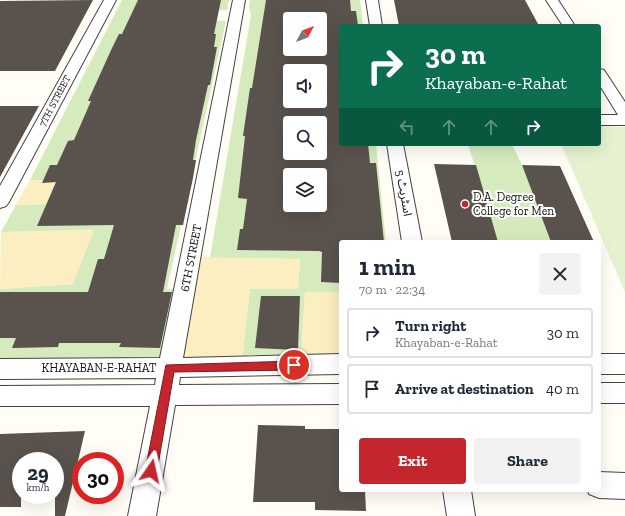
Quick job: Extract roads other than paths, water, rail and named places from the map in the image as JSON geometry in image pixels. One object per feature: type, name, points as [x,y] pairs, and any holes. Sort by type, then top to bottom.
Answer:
[{"type":"street","name":"7TH STREET","points":[[0,202],[110,0]]},
{"type":"street","name":"6TH STREET","points":[[142,516],[239,0]]},
{"type":"street","points":[[372,0],[376,24]]},
{"type":"street","points":[[552,0],[568,24]]},
{"type":"street","points":[[601,76],[624,113]]},
{"type":"street","points":[[601,109],[624,113]]},
{"type":"street","points":[[601,119],[624,113]]},
{"type":"street","name":"اسٹریٹ 5","points":[[395,146],[412,240]]},
{"type":"street","name":"KHAYABAN-E-RAHAT","points":[[0,369],[170,368],[339,364]]},
{"type":"street","points":[[601,364],[625,364]]},
{"type":"street","points":[[601,393],[625,393]]},
{"type":"street","points":[[0,396],[339,394]]},
{"type":"street","points":[[601,485],[625,486]]},
{"type":"street","points":[[457,492],[461,516]]},
{"type":"place","name":"D.A. Degree College for Men","points":[[465,204]]}]
